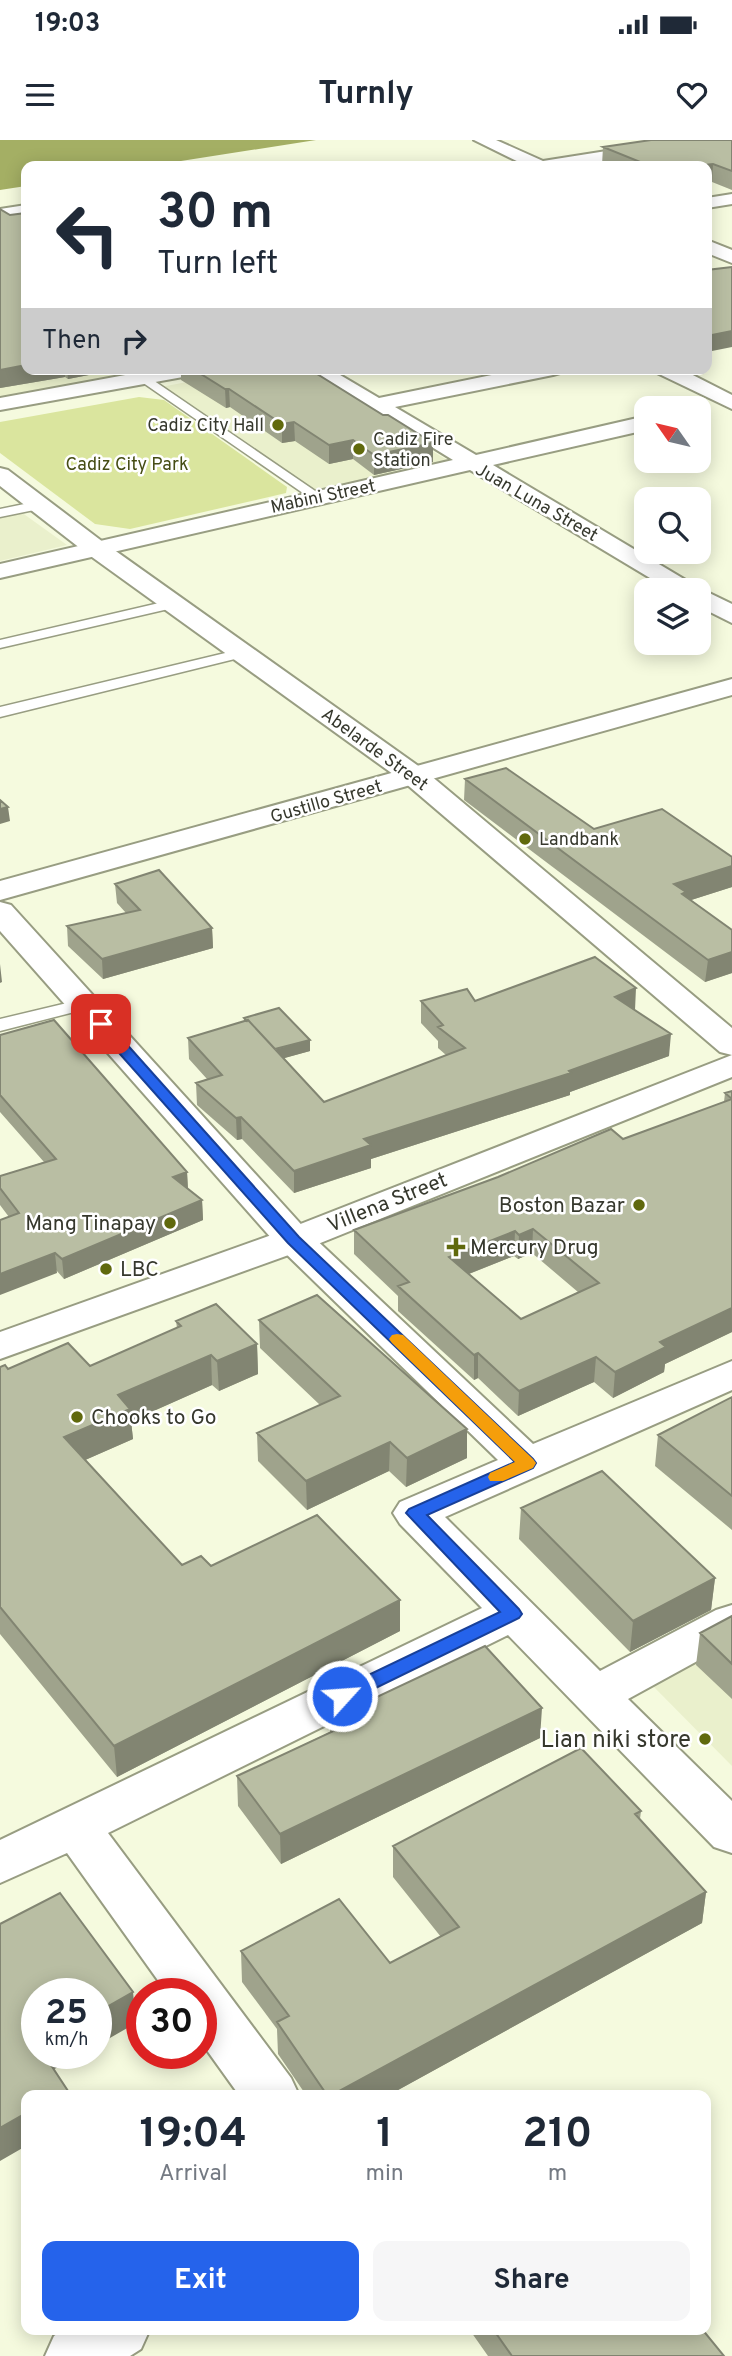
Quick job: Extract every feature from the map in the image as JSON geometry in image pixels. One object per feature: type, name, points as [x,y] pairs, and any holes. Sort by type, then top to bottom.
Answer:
[{"type":"street","points":[[482,140],[530,161]]},
{"type":"street","points":[[573,161],[707,140]]},
{"type":"street","points":[[712,203],[730,201]]},
{"type":"street","points":[[0,214],[21,211]]},
{"type":"street","points":[[712,248],[732,257]]},
{"type":"street","points":[[0,404],[160,375]]},
{"type":"street","name":"Juan Luna Street","points":[[325,375],[668,578]]},
{"type":"street","points":[[375,405],[523,375]]},
{"type":"street","points":[[676,375],[732,403]]},
{"type":"street","points":[[711,408],[732,403]]},
{"type":"street","name":"Mabini Street","points":[[0,571],[94,547],[634,426]]},
{"type":"street","name":"Abelarde Street","points":[[0,475],[94,547],[414,776],[732,1045]]},
{"type":"street","points":[[711,603],[732,615]]},
{"type":"street","name":"Gustillo Street","points":[[0,891],[732,687]]},
{"type":"street","points":[[0,912],[294,1240],[527,1463]]},
{"type":"street","name":"Villena Street","points":[[0,1346],[294,1240],[732,1065]]},
{"type":"street","points":[[732,1374],[415,1513],[732,1833]]},
{"type":"street","points":[[0,1863],[513,1614]]},
{"type":"street","points":[[596,1695],[732,1622]]},
{"type":"street","points":[[75,1826],[186,1978]]},
{"type":"street","points":[[217,2021],[267,2090]]},
{"type":"street","points":[[75,2356],[110,2335]]},
{"type":"lane","points":[[143,378],[318,497]]},
{"type":"lane","points":[[0,513],[39,505]]},
{"type":"lane","points":[[0,644],[173,604]]},
{"type":"lane","points":[[0,712],[242,653]]},
{"type":"lane","points":[[0,1026],[84,1004]]},
{"type":"shaded area","points":[[0,140],[316,140],[181,161],[21,161],[21,187],[0,190]]},
{"type":"shaded area","points":[[21,214],[21,375],[125,375],[0,398],[0,216]]},
{"type":"shaded area","points":[[224,375],[303,375],[454,464],[306,495],[150,389]]},
{"type":"shaded area","points":[[21,512],[67,545],[0,561],[0,517]]},
{"type":"shaded area","points":[[732,1640],[732,1766],[650,1683]]},
{"type":"green space","name":"Cadiz City Park","points":[[139,397],[164,400],[287,487],[286,493],[130,529],[95,524],[0,453],[0,422]]},
{"type":"building","points":[[651,140],[732,140],[732,171],[712,164],[712,161],[638,161],[603,147]]},
{"type":"building","points":[[0,209],[10,215],[21,214],[21,366],[0,370]]},
{"type":"building","points":[[732,267],[732,331],[712,335],[712,269]]},
{"type":"building","points":[[203,375],[319,375],[433,443],[374,455],[353,440],[329,445],[294,422],[282,424]]},
{"type":"building","points":[[506,768],[594,829],[662,809],[732,857],[732,866],[674,884],[686,892],[682,894],[732,930],[732,952],[708,960],[465,779]]},
{"type":"building","points":[[0,800],[8,807],[0,809]]},
{"type":"building","points":[[159,870],[212,928],[102,959],[67,926],[140,910],[115,884]]},
{"type":"building","points":[[595,957],[636,988],[615,997],[671,1034],[569,1071],[571,1073],[364,1139],[371,1145],[294,1171],[241,1117],[236,1118],[196,1083],[222,1075],[188,1038],[248,1020],[324,1102],[465,1048],[438,1027],[443,1025],[421,1001],[467,989],[475,1001]]},
{"type":"building","points":[[279,1008],[310,1040],[275,1049],[244,1018]]},
{"type":"building","points":[[54,1020],[187,1172],[173,1177],[202,1200],[62,1259],[55,1253],[0,1274],[0,1220],[19,1213],[0,1188],[0,1176],[56,1159],[0,1095],[0,1035]]},
{"type":"building","points":[[732,1099],[732,1308],[660,1342],[666,1347],[615,1372],[596,1357],[519,1391],[478,1353],[474,1355],[398,1286],[409,1282],[354,1230],[498,1177],[611,1129],[623,1139]],"holes":[[[533,1229],[599,1283],[521,1319],[449,1257],[515,1231],[519,1235]]]},
{"type":"building","points":[[317,1295],[467,1429],[407,1458],[390,1442],[306,1481],[257,1433],[340,1396],[259,1320]]},
{"type":"building","points":[[216,1304],[257,1344],[217,1361],[211,1355],[118,1395],[130,1409],[64,1437],[182,1565],[201,1556],[211,1566],[317,1515],[400,1600],[114,1746],[0,1607],[0,1367],[5,1365],[8,1369],[68,1343],[90,1366],[181,1326],[176,1321]]},
{"type":"building","points":[[732,1397],[732,1496],[658,1435]]},
{"type":"building","points":[[602,1471],[715,1578],[633,1621],[521,1508]]},
{"type":"building","points":[[732,1616],[732,1664],[700,1633]]},
{"type":"building","points":[[485,1646],[542,1708],[280,1834],[237,1776],[338,1729],[330,1719]]},
{"type":"building","points":[[581,1748],[641,1811],[635,1814],[706,1892],[341,2090],[324,2090],[277,2022],[289,2016],[241,1951],[339,1899],[390,1963],[459,1927],[393,1846]]},
{"type":"building","points":[[60,1893],[126,1983],[126,1996],[112,2004],[112,1978],[21,1978],[21,2069],[54,2069],[67,2090],[21,2090],[21,2116],[0,2128],[0,1924]]},
{"type":"building","points":[[497,2335],[707,2335],[724,2356],[512,2356]]},
{"type":"slow traffic","points":[[397,1339],[527,1463],[496,1477]]},
{"type":"place","name":"Cadiz City Hall","points":[[278,425]]},
{"type":"place","name":"Cadiz Fire Station","points":[[359,449]]},
{"type":"place","name":"Landbank","points":[[525,839]]},
{"type":"place","name":"Boston Bazar","points":[[639,1205]]},
{"type":"place","name":"Mang Tinapay","points":[[170,1223]]},
{"type":"place","name":"Mercury Drug","points":[[456,1247]]},
{"type":"place","name":"LBC","points":[[106,1269]]},
{"type":"place","name":"Chooks to Go","points":[[77,1417]]},
{"type":"place","name":"Lian niki store","points":[[705,1739]]},
{"type":"route","points":[[101,1024],[294,1240],[527,1463],[415,1513],[513,1614],[342,1696]]}]
